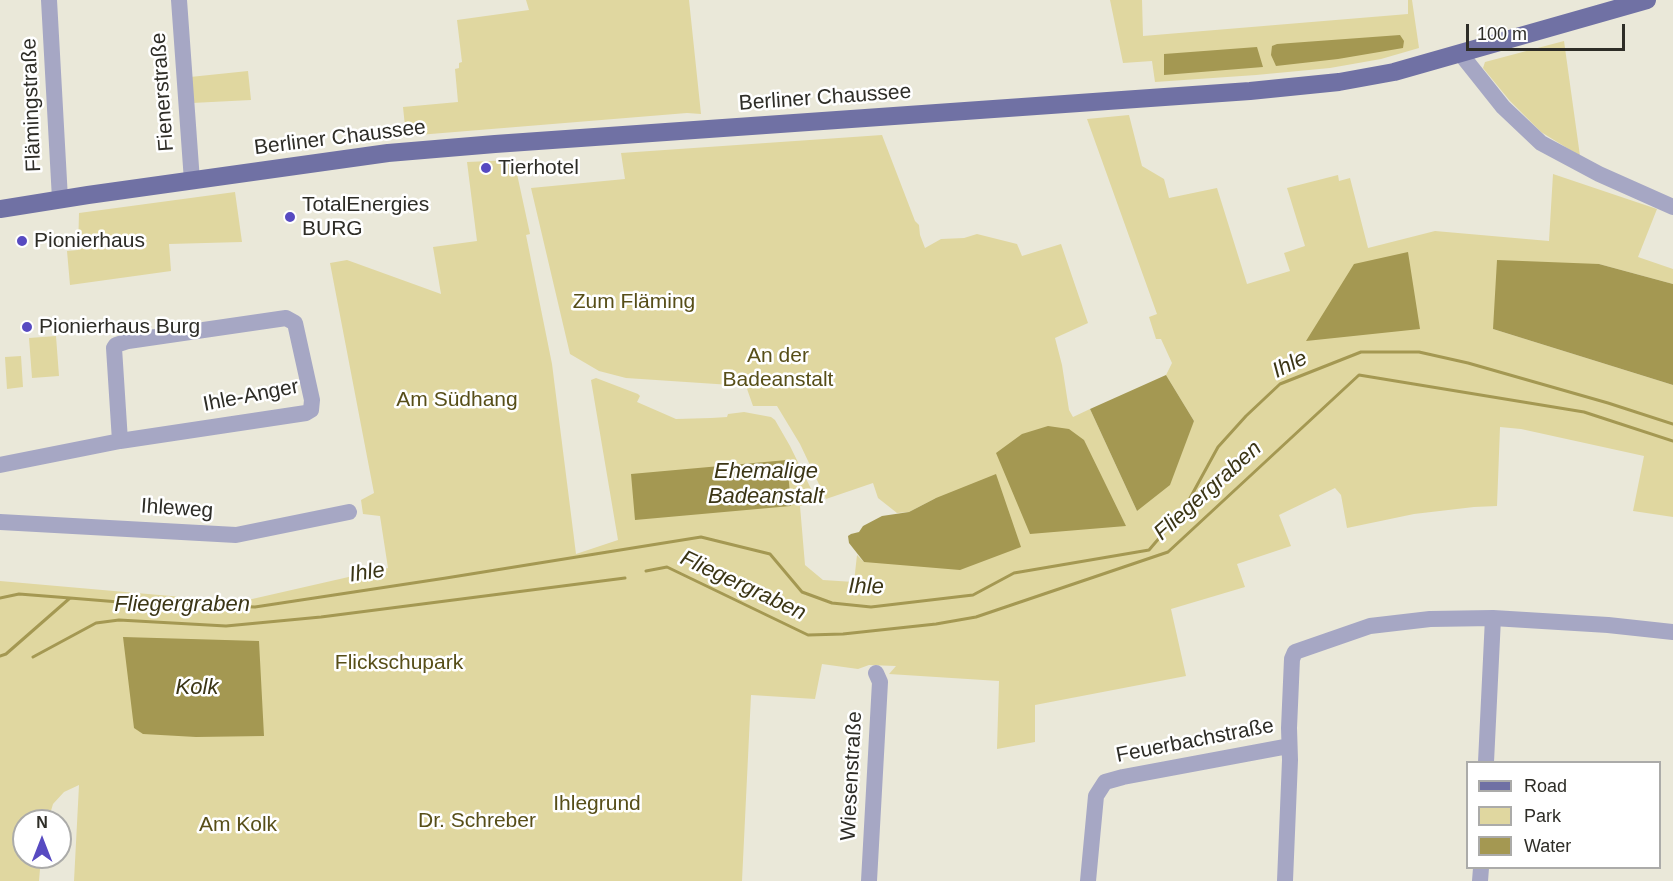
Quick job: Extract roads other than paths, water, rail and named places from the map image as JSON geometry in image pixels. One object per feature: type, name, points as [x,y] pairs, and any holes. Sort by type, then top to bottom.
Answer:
[{"type":"main road","name":"Berliner Chaussee","points":[[0,209],[388,153],[1310,86],[1373,76],[1647,0]]},
{"type":"street","name":"Fienerstraße","points":[[179,0],[192,181]]},
{"type":"street","name":"Flämingstraße","points":[[50,4],[60,199]]},
{"type":"street","points":[[1460,53],[1503,107],[1541,143],[1599,174],[1673,207]]},
{"type":"street","name":"Ihle-Anger","points":[[0,465],[120,441],[306,413],[311,410],[312,400],[295,322],[286,318],[128,341],[116,345],[114,348],[120,441]]},
{"type":"street","name":"Ihleweg","points":[[0,522],[236,535],[350,512]]},
{"type":"street","points":[[1285,881],[1290,759],[1288,746],[1294,652],[1352,632],[1387,623],[1430,619],[1493,618],[1608,625],[1673,632]]},
{"type":"street","points":[[1486,761],[1493,618]]},
{"type":"street","name":"Wiesenstraße","points":[[869,881],[880,682],[876,673]]},
{"type":"street","name":"Feuerbachstraße","points":[[1088,881],[1096,796],[1105,782],[1288,746]]},
{"type":"water","points":[[1400,35],[1404,41],[1403,48],[1338,59],[1276,66],[1271,55],[1272,46],[1277,44]]},
{"type":"water","points":[[1257,47],[1263,67],[1164,75],[1164,54]]},
{"type":"water","points":[[1408,252],[1420,329],[1306,341],[1354,264]]},
{"type":"water","points":[[1497,260],[1599,264],[1673,284],[1673,385],[1493,329]]},
{"type":"water","points":[[1166,375],[1194,421],[1170,485],[1137,511],[1090,409]]},
{"type":"water","points":[[1048,426],[1069,429],[1084,440],[1126,526],[1030,534],[996,453],[1022,434]]},
{"type":"water","name":"Ehemalige Badeanstalt","points":[[787,460],[791,506],[635,520],[631,474]]},
{"type":"water","points":[[996,474],[1021,547],[960,570],[864,562],[849,543],[848,536],[859,532],[863,526],[882,516],[909,512],[936,498]]},
{"type":"water","name":"Kolk","points":[[123,637],[259,641],[264,736],[196,737],[143,734],[134,728]]},
{"type":"waterway","name":"Ihle","points":[[0,656],[6,654],[70,598],[131,603],[255,607],[701,537],[770,554],[802,592],[832,603],[871,607],[973,595],[1014,573],[1149,550],[1184,509],[1218,447],[1280,384],[1361,352],[1419,352],[1468,363],[1673,424]]},
{"type":"waterway","name":"Fliegergraben","points":[[646,571],[667,567],[808,635],[843,634],[936,624],[976,617],[1168,552],[1359,375],[1584,412],[1673,441]]},
{"type":"waterway","name":"Fliegergraben","points":[[33,657],[96,623],[119,620],[226,626],[321,617],[625,578]]},
{"type":"waterway","points":[[0,598],[19,594],[70,598]]},
{"type":"place","name":"Tierhotel","points":[[486,168]]},
{"type":"place","name":"TotalEnergies BURG","points":[[290,217]]},
{"type":"place","name":"Pionierhaus","points":[[22,241]]},
{"type":"place","name":"Pionierhaus Burg","points":[[27,327]]},
{"type":"park label","name":"Zum Fläming","points":[[634,302]]},
{"type":"park label","name":"An der Badeanstalt","points":[[778,368]]},
{"type":"park label","name":"Am Südhang","points":[[457,400]]},
{"type":"park label","name":"Flickschupark","points":[[399,663]]},
{"type":"park label","name":"Ihlegrund","points":[[597,804]]},
{"type":"park label","name":"Dr. Schreber","points":[[477,821]]},
{"type":"park label","name":"Am Kolk","points":[[238,825]]}]
